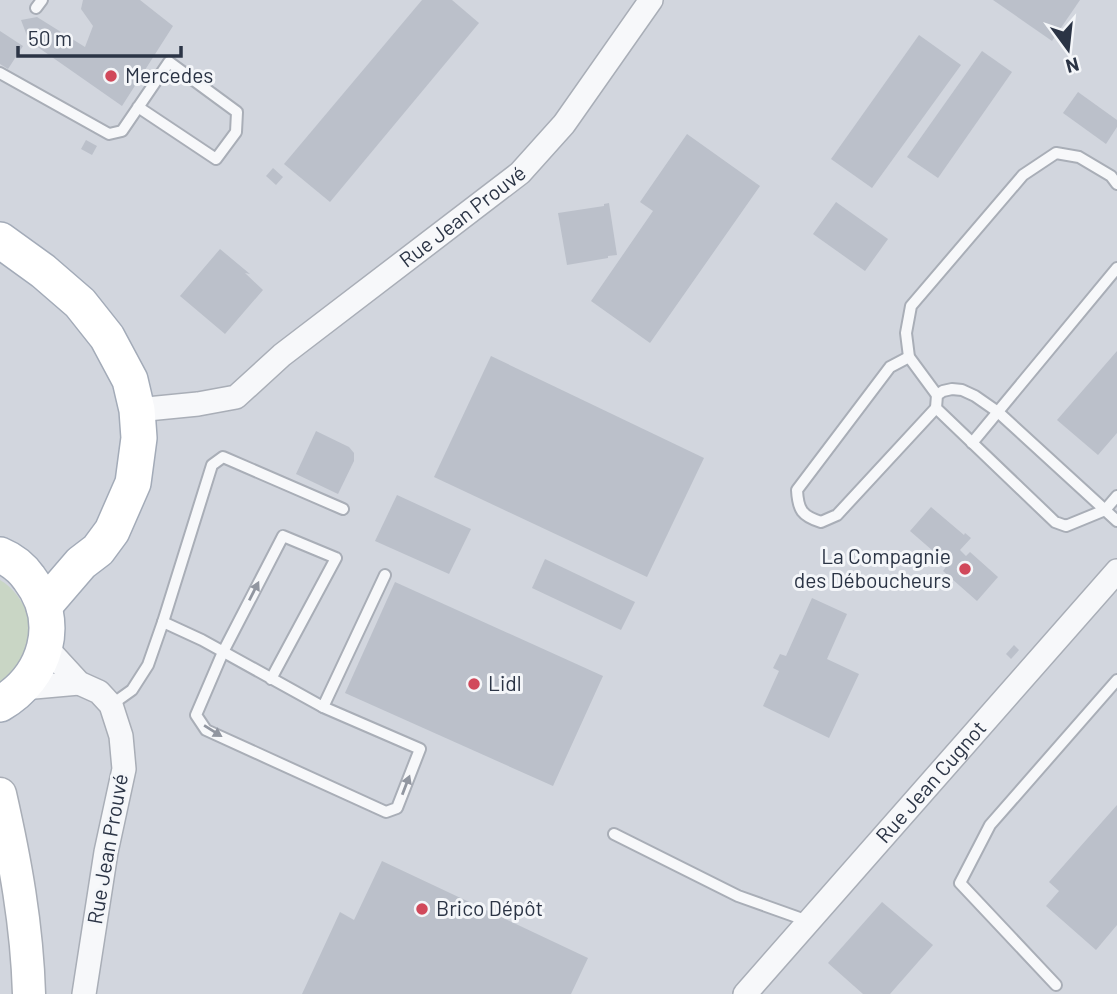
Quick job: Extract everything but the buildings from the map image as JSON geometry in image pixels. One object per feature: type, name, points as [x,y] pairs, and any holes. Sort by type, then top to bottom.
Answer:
[{"type":"main road","points":[[0,240],[43,271],[87,311],[107,337],[130,380],[137,410],[139,438],[133,483],[111,531],[98,550],[81,563],[44,606]]},
{"type":"main road","points":[[11,562],[81,563]]},
{"type":"main road","points":[[6,700],[37,668],[46,646],[47,626],[44,606],[36,587],[11,562]]},
{"type":"main road","points":[[0,794],[17,873],[30,994]]},
{"type":"street","name":"Rue Jean Prouvé","points":[[137,410],[236,397],[282,355],[520,173],[564,124],[652,0]]},
{"type":"street","name":"Rue Jean Cugnot","points":[[745,994],[1117,571]]},
{"type":"street","points":[[46,646],[79,683],[99,692],[111,705]]},
{"type":"street","points":[[6,700],[79,683]]},
{"type":"street","name":"Rue Jean Prouvé","points":[[84,994],[106,852],[124,769],[121,736],[111,705]]},
{"type":"lane","points":[[0,72],[109,134],[122,131],[138,107],[169,62],[237,112],[236,132],[216,159],[138,107]]},
{"type":"lane","points":[[909,357],[890,368],[797,491],[798,506],[808,518],[821,522],[837,515],[936,408],[937,395],[909,357],[906,333],[911,306],[1023,175],[1056,153],[1079,158],[1111,176],[1117,184]]},
{"type":"lane","points":[[972,443],[1117,268]]},
{"type":"lane","points":[[937,395],[952,389],[962,390],[998,412],[1117,521]]},
{"type":"lane","points":[[936,408],[1055,522],[1066,526],[1105,510],[1117,496]]},
{"type":"lane","points":[[111,705],[132,690],[148,665],[212,466],[223,457],[343,509]]},
{"type":"lane","points":[[163,622],[223,652],[271,679],[323,707],[420,749],[397,808],[386,812],[206,730],[196,715],[223,652],[283,536],[336,558],[271,679]]},
{"type":"lane","points":[[323,707],[385,575]]},
{"type":"lane","points":[[1056,985],[960,883],[990,825],[1117,680]]},
{"type":"lane","points":[[614,834],[738,896],[808,921]]},
{"type":"shaded area","points":[[0,0],[1117,0],[1117,994],[0,994]]},
{"type":"green space","points":[[0,580],[24,606],[31,629],[31,641],[23,663],[0,688]]},
{"type":"place","name":"Mercedes","points":[[111,76]]},
{"type":"place","name":"La Compagnie des Déboucheurs","points":[[965,569]]},
{"type":"place","name":"Lidl","points":[[474,684]]},
{"type":"place","name":"Brico Dépôt","points":[[422,909]]}]
